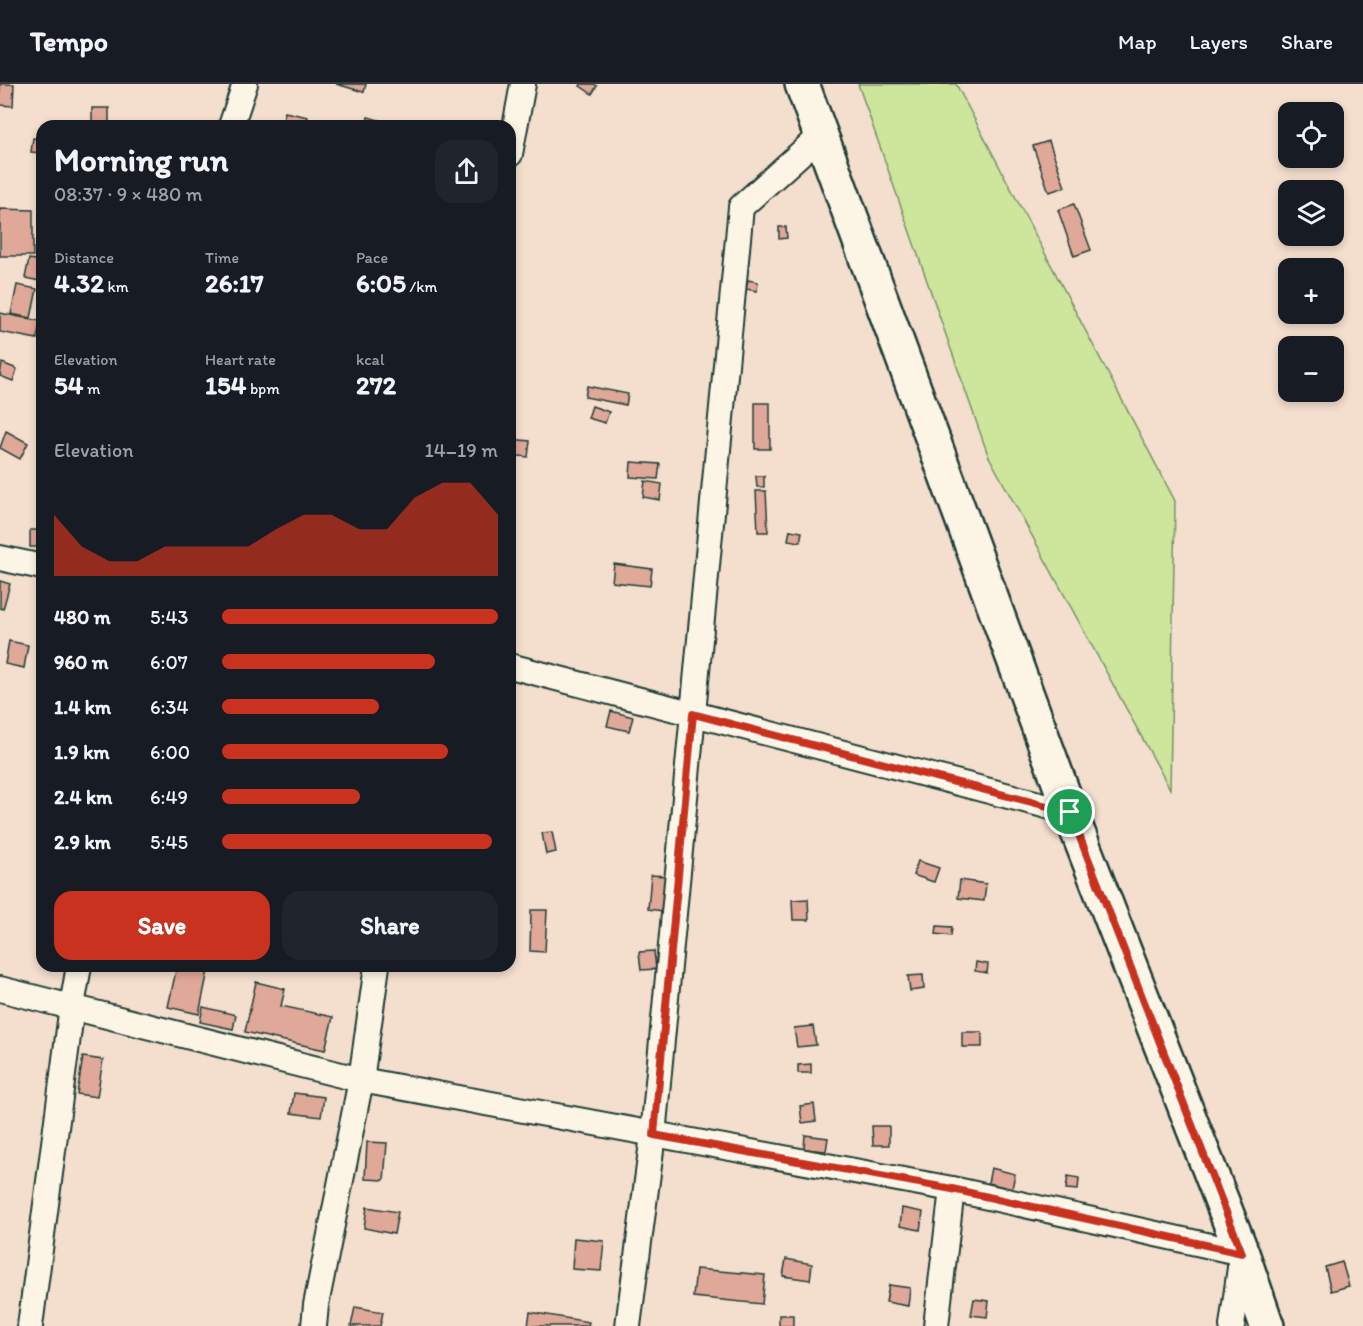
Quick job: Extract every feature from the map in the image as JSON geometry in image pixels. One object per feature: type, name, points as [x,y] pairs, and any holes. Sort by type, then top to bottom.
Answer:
[{"type":"main road","points":[[802,84],[1070,812],[1242,1253],[1267,1326]]},
{"type":"street","points":[[233,120],[245,84]]},
{"type":"street","points":[[516,122],[523,84]]},
{"type":"street","points":[[628,1326],[654,1135],[741,207],[822,134]]},
{"type":"street","points":[[0,558],[36,566]]},
{"type":"street","points":[[516,668],[1070,812]]},
{"type":"street","points":[[30,1326],[78,972]]},
{"type":"street","points":[[314,1326],[316,1305],[361,1080],[376,972]]},
{"type":"street","points":[[0,989],[361,1080],[952,1189],[1242,1253],[1232,1326]]},
{"type":"street","points":[[936,1326],[952,1189]]},
{"type":"green space","points":[[858,84],[956,84],[1175,501],[1170,789],[988,455]]},
{"type":"building","points":[[0,84],[14,84],[13,106],[0,105]]},
{"type":"building","points":[[336,84],[366,84],[364,92]]},
{"type":"building","points":[[581,84],[597,86],[592,94],[580,86]]},
{"type":"building","points":[[92,108],[109,108],[109,120],[92,120]]},
{"type":"building","points":[[285,112],[308,117],[307,120],[283,120]]},
{"type":"building","points":[[33,138],[36,138],[36,152],[31,152]]},
{"type":"building","points":[[1049,141],[1065,187],[1049,192],[1033,146]]},
{"type":"building","points":[[1074,204],[1091,250],[1074,256],[1058,210]]},
{"type":"building","points":[[0,209],[33,210],[33,256],[0,256]]},
{"type":"building","points":[[779,227],[786,227],[787,238],[779,239]]},
{"type":"building","points":[[29,259],[36,260],[36,280],[25,278]]},
{"type":"building","points":[[748,280],[758,282],[757,291],[746,289]]},
{"type":"building","points":[[17,285],[36,289],[31,318],[11,314]]},
{"type":"building","points":[[0,313],[36,320],[36,339],[0,332]]},
{"type":"building","points":[[2,363],[17,369],[13,381],[0,376]]},
{"type":"building","points":[[587,386],[628,394],[626,405],[585,397]]},
{"type":"building","points":[[755,403],[770,403],[770,449],[755,449]]},
{"type":"building","points":[[592,406],[609,412],[605,423],[588,418]]},
{"type":"building","points":[[6,431],[28,443],[20,459],[0,448]]},
{"type":"building","points":[[516,440],[530,441],[528,457],[516,456]]},
{"type":"building","points":[[631,462],[660,464],[658,479],[630,477]]},
{"type":"building","points":[[756,476],[764,476],[764,487],[757,487]]},
{"type":"building","points":[[645,481],[662,484],[660,500],[643,497]]},
{"type":"building","points":[[756,491],[766,491],[768,532],[758,532]]},
{"type":"building","points":[[30,530],[36,530],[36,547],[30,547]]},
{"type":"building","points":[[790,530],[802,532],[800,542],[788,540]]},
{"type":"building","points":[[614,564],[652,569],[650,586],[612,582]]},
{"type":"building","points":[[0,581],[10,584],[3,609],[0,608]]},
{"type":"building","points":[[9,641],[28,645],[24,668],[5,664]]},
{"type":"building","points":[[611,711],[633,717],[629,731],[607,726]]},
{"type":"building","points":[[552,832],[556,852],[546,854],[542,833]]},
{"type":"building","points":[[918,861],[939,868],[934,882],[913,875]]},
{"type":"building","points":[[651,875],[666,876],[663,911],[648,909]]},
{"type":"building","points":[[960,880],[986,884],[984,901],[958,898]]},
{"type":"building","points":[[808,899],[809,920],[793,920],[792,900]]},
{"type":"building","points":[[531,910],[547,910],[545,952],[530,951]]},
{"type":"building","points":[[937,926],[952,927],[951,936],[936,934]]},
{"type":"building","points":[[654,951],[656,969],[641,970],[639,952]]},
{"type":"building","points":[[976,962],[988,964],[987,973],[975,971]]},
{"type":"building","points":[[176,972],[208,972],[199,1014],[168,1007]]},
{"type":"building","points":[[923,975],[924,989],[910,991],[908,976]]},
{"type":"building","points":[[256,982],[285,989],[281,1006],[333,1017],[325,1050],[245,1032]]},
{"type":"building","points":[[203,1007],[236,1015],[233,1029],[200,1022]]},
{"type":"building","points":[[813,1026],[816,1045],[797,1047],[794,1028]]},
{"type":"building","points":[[962,1032],[982,1032],[982,1047],[962,1047]]},
{"type":"building","points":[[83,1057],[103,1060],[97,1097],[77,1094]]},
{"type":"building","points":[[811,1064],[811,1073],[798,1073],[798,1065]]},
{"type":"building","points":[[294,1093],[324,1097],[321,1117],[291,1113]]},
{"type":"building","points":[[814,1104],[816,1121],[802,1123],[800,1106]]},
{"type":"building","points":[[872,1126],[889,1126],[889,1145],[873,1145]]},
{"type":"building","points":[[805,1135],[828,1138],[826,1151],[804,1149]]},
{"type":"building","points":[[367,1142],[387,1143],[384,1180],[365,1179]]},
{"type":"building","points":[[991,1168],[1015,1174],[1012,1189],[988,1183]]},
{"type":"building","points":[[1068,1176],[1079,1178],[1078,1190],[1066,1189]]},
{"type":"building","points":[[367,1207],[398,1212],[394,1234],[364,1228]]},
{"type":"building","points":[[902,1208],[923,1212],[920,1230],[900,1226]]},
{"type":"building","points":[[574,1238],[604,1241],[601,1271],[572,1269]]},
{"type":"building","points":[[786,1259],[812,1264],[810,1280],[783,1276]]},
{"type":"building","points":[[1342,1262],[1349,1286],[1331,1291],[1325,1267]]},
{"type":"building","points":[[696,1269],[765,1275],[762,1304],[693,1297]]},
{"type":"building","points":[[889,1285],[910,1288],[908,1306],[886,1302]]},
{"type":"building","points":[[974,1299],[989,1301],[987,1317],[971,1315]]},
{"type":"building","points":[[355,1307],[383,1312],[380,1326],[351,1326]]},
{"type":"building","points":[[530,1312],[589,1322],[588,1326],[528,1326]]},
{"type":"building","points":[[779,1315],[793,1315],[793,1326],[779,1326]]},
{"type":"route","points":[[693,714],[1070,812],[1242,1253],[952,1189],[654,1135],[693,714]]}]
